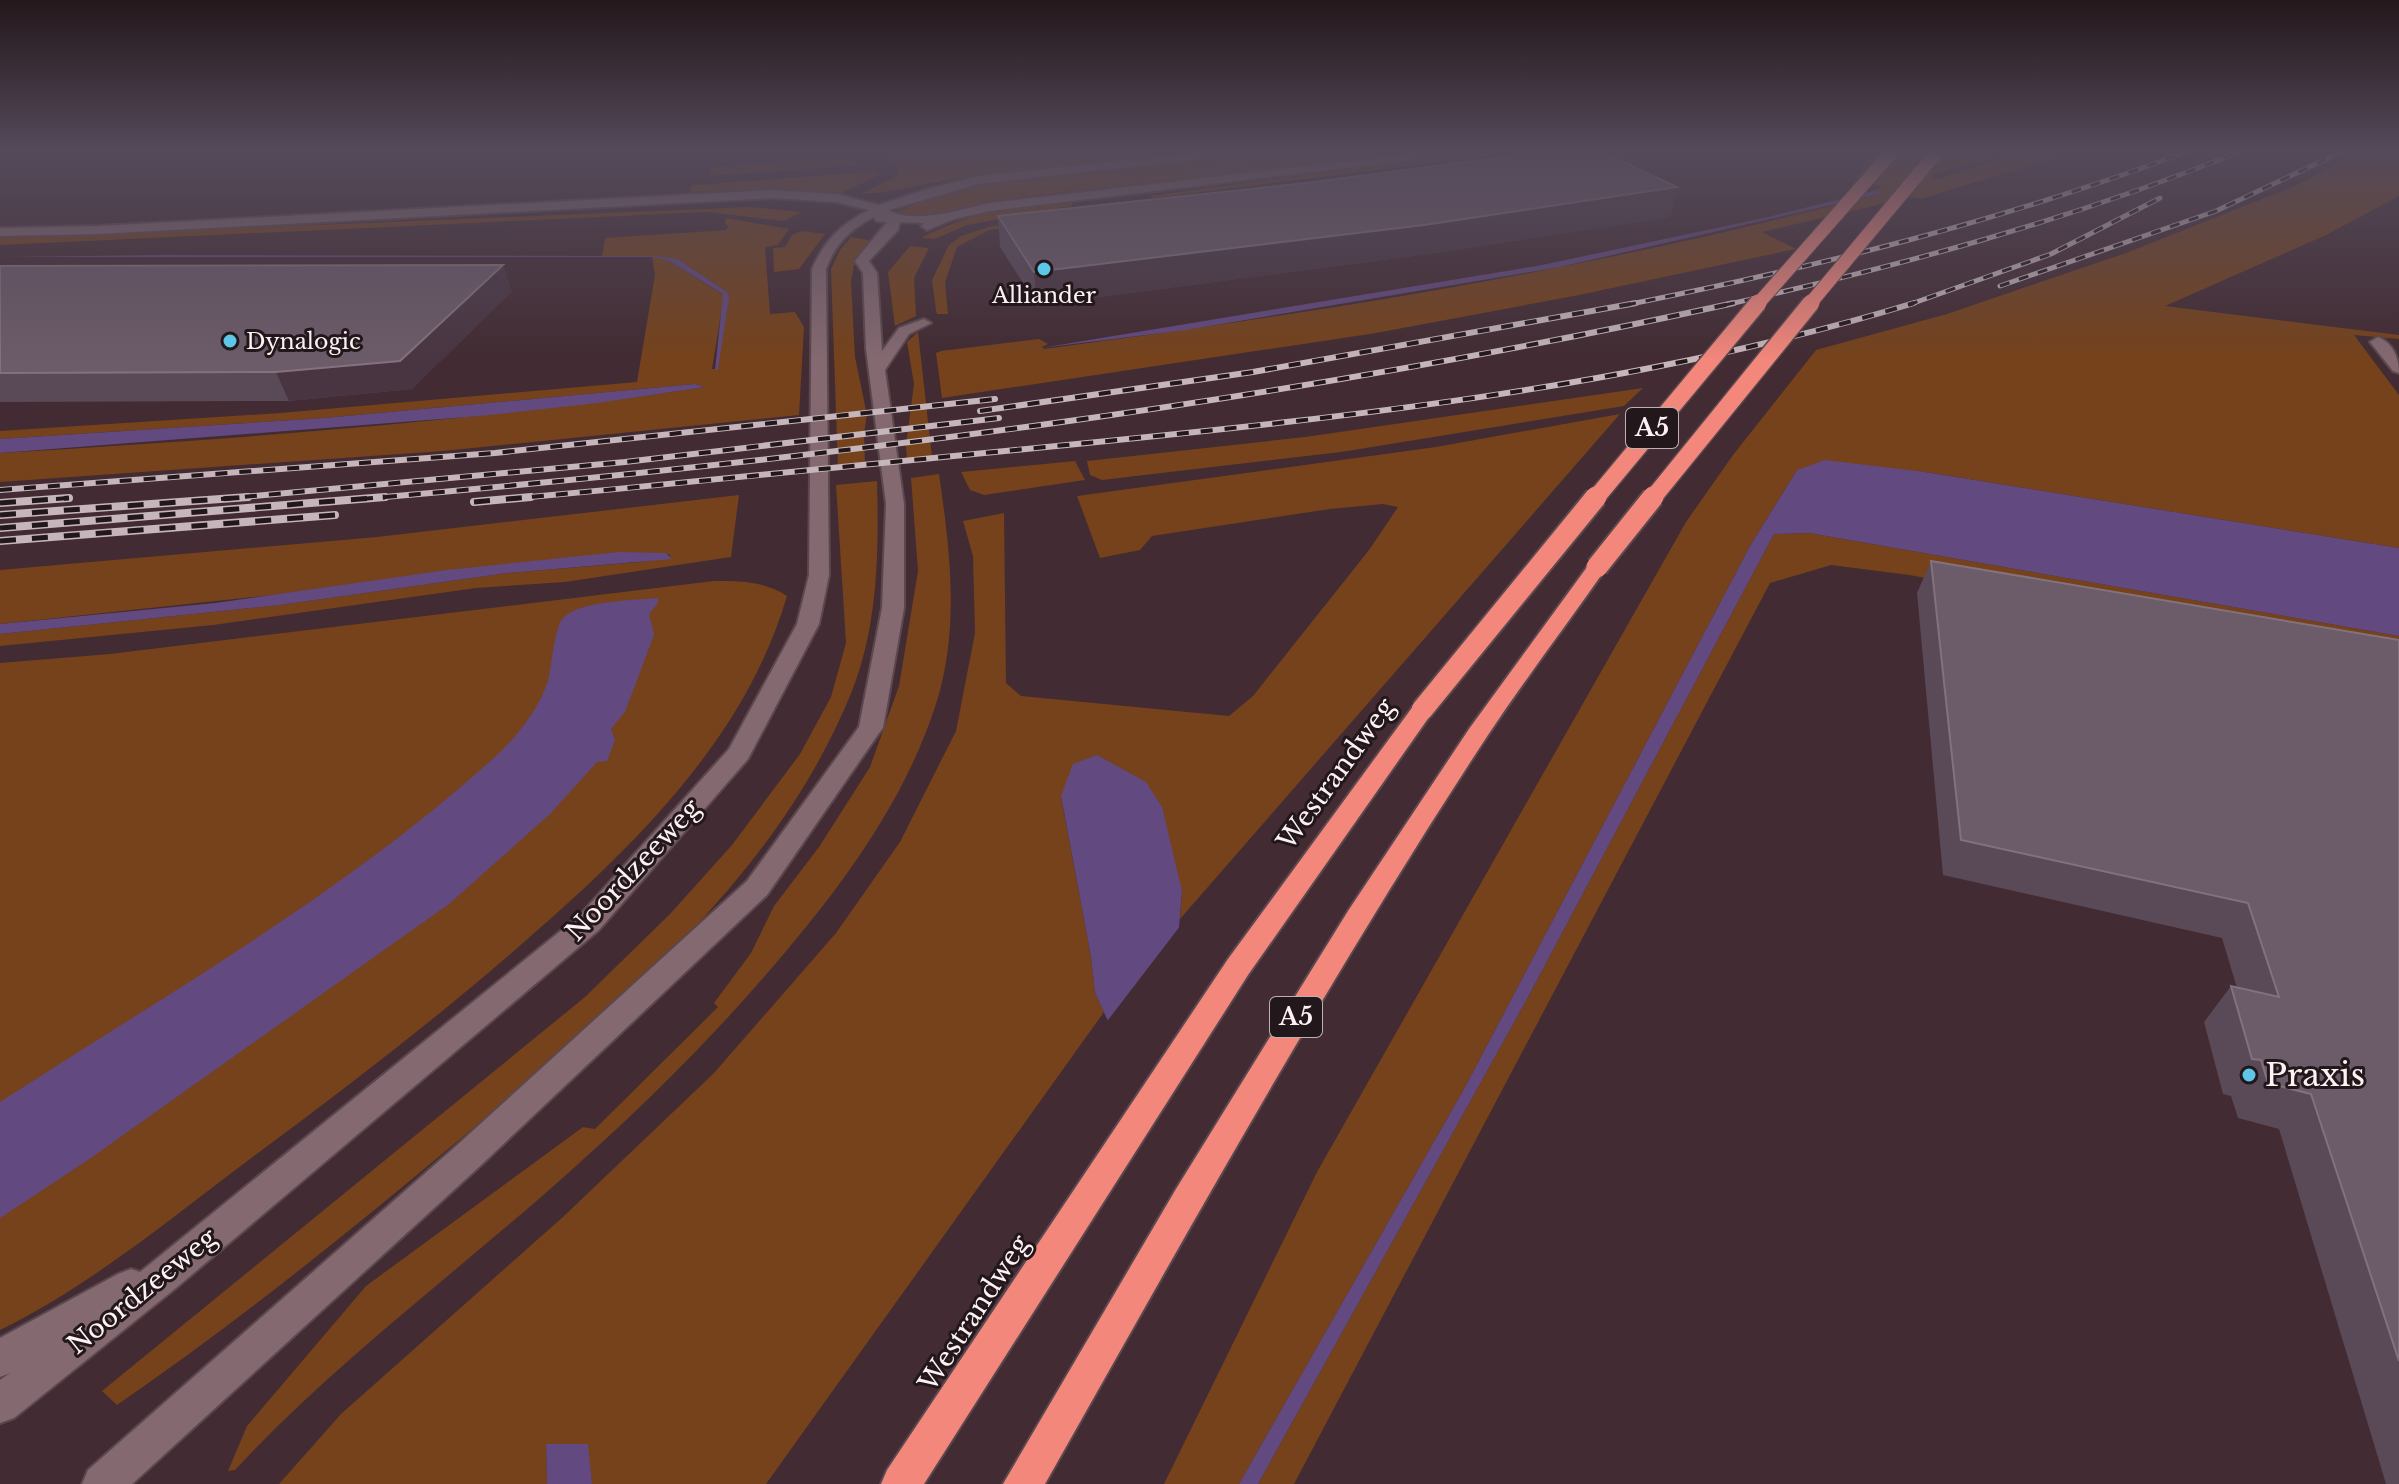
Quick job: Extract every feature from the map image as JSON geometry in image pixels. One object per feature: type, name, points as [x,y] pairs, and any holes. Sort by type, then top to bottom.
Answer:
[{"type":"highway","name":"Westrandweg","points":[[901,1484],[1238,967],[1422,710],[1713,354],[1830,222]]},
{"type":"highway","name":"A5","points":[[1023,1484],[1176,1217],[1318,980],[1478,732],[1597,567],[1878,222]]},
{"type":"main road","points":[[0,234],[237,222]]},
{"type":"main road","points":[[0,234],[275,222]]},
{"type":"main road","name":"Noordzeeweg","points":[[0,1404],[193,1252],[589,923],[739,753],[808,624],[819,575],[820,263],[837,238],[867,222]]},
{"type":"main road","points":[[102,1484],[467,1157],[757,888],[871,728],[893,608],[895,504],[877,370],[870,273],[862,261],[893,227],[888,222]]},
{"type":"main road","points":[[870,273],[882,256],[908,236],[935,222]]},
{"type":"main road","points":[[877,370],[904,331],[924,323]]},
{"type":"main road","points":[[2399,344],[2378,342],[2399,368]]},
{"type":"main road","points":[[0,1358],[193,1252]]},
{"type":"shaded area","points":[[381,222],[488,222],[0,245],[0,238]]},
{"type":"shaded area","points":[[725,222],[750,222],[789,229],[778,245],[765,247],[770,314],[795,312],[804,327],[799,415],[443,451],[0,482],[0,453],[353,428],[530,410],[705,387],[695,384],[324,418],[0,439],[0,431],[281,413],[637,382],[655,275],[652,256],[602,257],[605,238],[726,230],[729,226]],"holes":[[[656,256],[678,259],[727,292],[717,369],[712,369],[724,295]]]},
{"type":"shaded area","points":[[956,222],[982,222],[967,225],[935,239],[921,238]]},
{"type":"shaded area","points":[[1014,222],[1046,222],[989,230],[957,247],[945,282],[948,314],[937,314],[932,280],[949,245],[961,236]]},
{"type":"shaded area","points":[[1743,222],[1756,222],[1560,267],[1186,330],[1041,348],[1542,265]]},
{"type":"shaded area","points":[[1763,222],[1803,222],[1762,232],[1796,249],[1579,295],[1376,333],[942,398],[936,353],[941,351],[1039,339],[1048,344],[1042,347],[1044,349],[1202,327],[1440,289],[1676,243]]},
{"type":"shaded area","points":[[2204,222],[2350,222],[2165,306],[2399,335],[2399,339],[2354,335],[2399,395],[2399,548],[1925,472],[1797,470],[1750,546],[1464,1089],[1239,1484],[1164,1484],[1317,1172],[1686,522],[1733,455],[1816,350],[1947,314],[2126,253]]},
{"type":"shaded area","points":[[802,231],[825,234],[799,269],[774,272],[773,248],[785,247],[792,235]]},
{"type":"shaded area","points":[[851,237],[874,241],[854,265],[851,281],[855,357],[867,415],[865,466],[838,469],[831,269],[840,250]]},
{"type":"shaded area","points":[[910,246],[929,248],[914,278],[916,316],[895,326],[888,272]]},
{"type":"shaded area","points":[[657,256],[678,259],[727,292],[729,298],[718,369],[715,370],[723,294],[669,261],[656,257],[0,257]]},
{"type":"shaded area","points":[[918,332],[932,457],[907,460],[914,384],[907,342]]},
{"type":"shaded area","points":[[695,384],[705,387],[480,416],[0,453],[0,439],[324,418]]},
{"type":"shaded area","points":[[1643,388],[1624,406],[1341,452],[1102,480],[1090,475],[1087,461],[1305,437]]},
{"type":"shaded area","points":[[1620,414],[1180,919],[1182,891],[1061,797],[1095,993],[1104,1012],[766,1484],[592,1484],[587,1444],[546,1444],[547,1484],[279,1484],[341,1414],[564,1216],[714,1073],[836,933],[900,842],[956,731],[975,633],[973,556],[963,521],[1004,513],[1006,683],[1021,696],[1229,716],[1253,696],[1369,550],[1398,507],[1383,504],[1330,509],[1152,536],[1140,550],[1100,558],[1077,496],[1436,447]]},
{"type":"shaded area","points":[[1825,460],[1925,472],[2399,548],[2399,636],[1809,533],[1774,534],[1527,999],[1258,1484],[1239,1484],[1464,1089],[1750,546],[1797,470]]},
{"type":"shaded area","points":[[1075,461],[1085,480],[984,495],[970,490],[961,472]]},
{"type":"shaded area","points":[[939,474],[951,589],[943,676],[924,738],[909,771],[853,865],[763,979],[659,1089],[533,1204],[316,1390],[235,1470],[228,1471],[247,1426],[366,1286],[583,1127],[595,1129],[718,1007],[714,1003],[751,953],[774,906],[819,847],[870,767],[899,686],[918,571],[911,478]]},
{"type":"shaded area","points":[[877,481],[875,588],[861,666],[820,759],[780,823],[734,883],[684,939],[574,1043],[291,1277],[117,1405],[102,1391],[585,997],[670,914],[732,845],[800,754],[831,697],[846,643],[836,485]]},
{"type":"shaded area","points":[[739,495],[731,557],[565,582],[476,588],[213,625],[0,646],[0,634],[280,605],[507,573],[640,562],[671,556],[666,553],[0,624],[0,570],[377,537]]},
{"type":"shaded area","points":[[1809,533],[2399,636],[2399,659],[1909,575],[1831,565],[1770,583],[1294,1484],[1258,1484],[1527,999],[1774,534]]},
{"type":"shaded area","points":[[619,552],[666,553],[672,559],[507,573],[280,605],[0,634],[0,624],[215,603],[447,570]]},
{"type":"shaded area","points":[[714,581],[761,585],[787,596],[768,649],[742,700],[712,747],[639,834],[515,950],[386,1056],[131,1249],[67,1292],[0,1330],[0,663],[110,654]]},
{"type":"shaded area","points":[[658,598],[658,603],[649,614],[654,635],[625,712],[611,729],[615,740],[607,761],[597,762],[550,814],[449,904],[88,1160],[0,1218],[0,1102],[319,896],[440,804],[497,755],[520,730],[544,692],[556,637],[564,617],[595,604]]},
{"type":"shaded area","points":[[1097,755],[1146,782],[1162,807],[1182,891],[1174,988],[1115,1036],[1095,993],[1061,796],[1073,764]]},
{"type":"shaded area","points":[[546,1444],[588,1444],[592,1484],[547,1484]]},
{"type":"pier","points":[[1184,921],[1177,990],[1118,1040],[1113,1040],[1105,1024]]},
{"type":"building","points":[[1002,222],[1442,222],[1424,225],[1034,272]]},
{"type":"building","name":"Dynalogic","points":[[503,265],[400,361],[276,372],[0,373],[0,266]]},
{"type":"building","points":[[1931,561],[2399,640],[2399,1361],[2311,1094],[2268,1083],[2261,1060],[2252,1059],[2231,986],[2279,997],[2248,903],[1961,840]]},
{"type":"railway","points":[[1632,304],[1768,275],[1972,222]]},
{"type":"railway","points":[[1730,304],[1920,257],[2041,222]]},
{"type":"railway","points":[[1912,304],[2051,254],[2113,222]]},
{"type":"railway","points":[[2000,286],[2184,222]]},
{"type":"railway","points":[[1730,304],[1734,303]]},
{"type":"railway","points":[[980,411],[1253,372],[1632,304]]},
{"type":"railway","points":[[1626,305],[1632,304]]},
{"type":"railway","points":[[367,498],[707,466],[1051,424],[1394,370],[1730,304]]},
{"type":"railway","points":[[1725,305],[1730,304]]},
{"type":"railway","points":[[508,499],[1183,433],[1394,409],[1604,377],[1709,356],[1812,332],[1912,304]]},
{"type":"railway","points":[[1908,305],[1912,304]]},
{"type":"railway","points":[[0,490],[495,453],[995,399]]},
{"type":"railway","points":[[223,499],[625,462],[999,418]]},
{"type":"railway","points":[[223,499],[248,497]]},
{"type":"railway","points":[[367,498],[385,497]]},
{"type":"railway","points":[[474,502],[531,497]]},
{"type":"railway","points":[[0,503],[69,498],[56,499]]},
{"type":"railway","points":[[0,528],[367,498]]},
{"type":"railway","points":[[361,499],[367,498]]},
{"type":"railway","points":[[0,515],[223,499]]},
{"type":"railway","points":[[0,541],[335,515]]},
{"type":"place","name":"Alliander","points":[[1044,269]]},
{"type":"place","name":"Dynalogic","points":[[230,341]]},
{"type":"place","name":"Praxis","points":[[2249,1075]]}]
